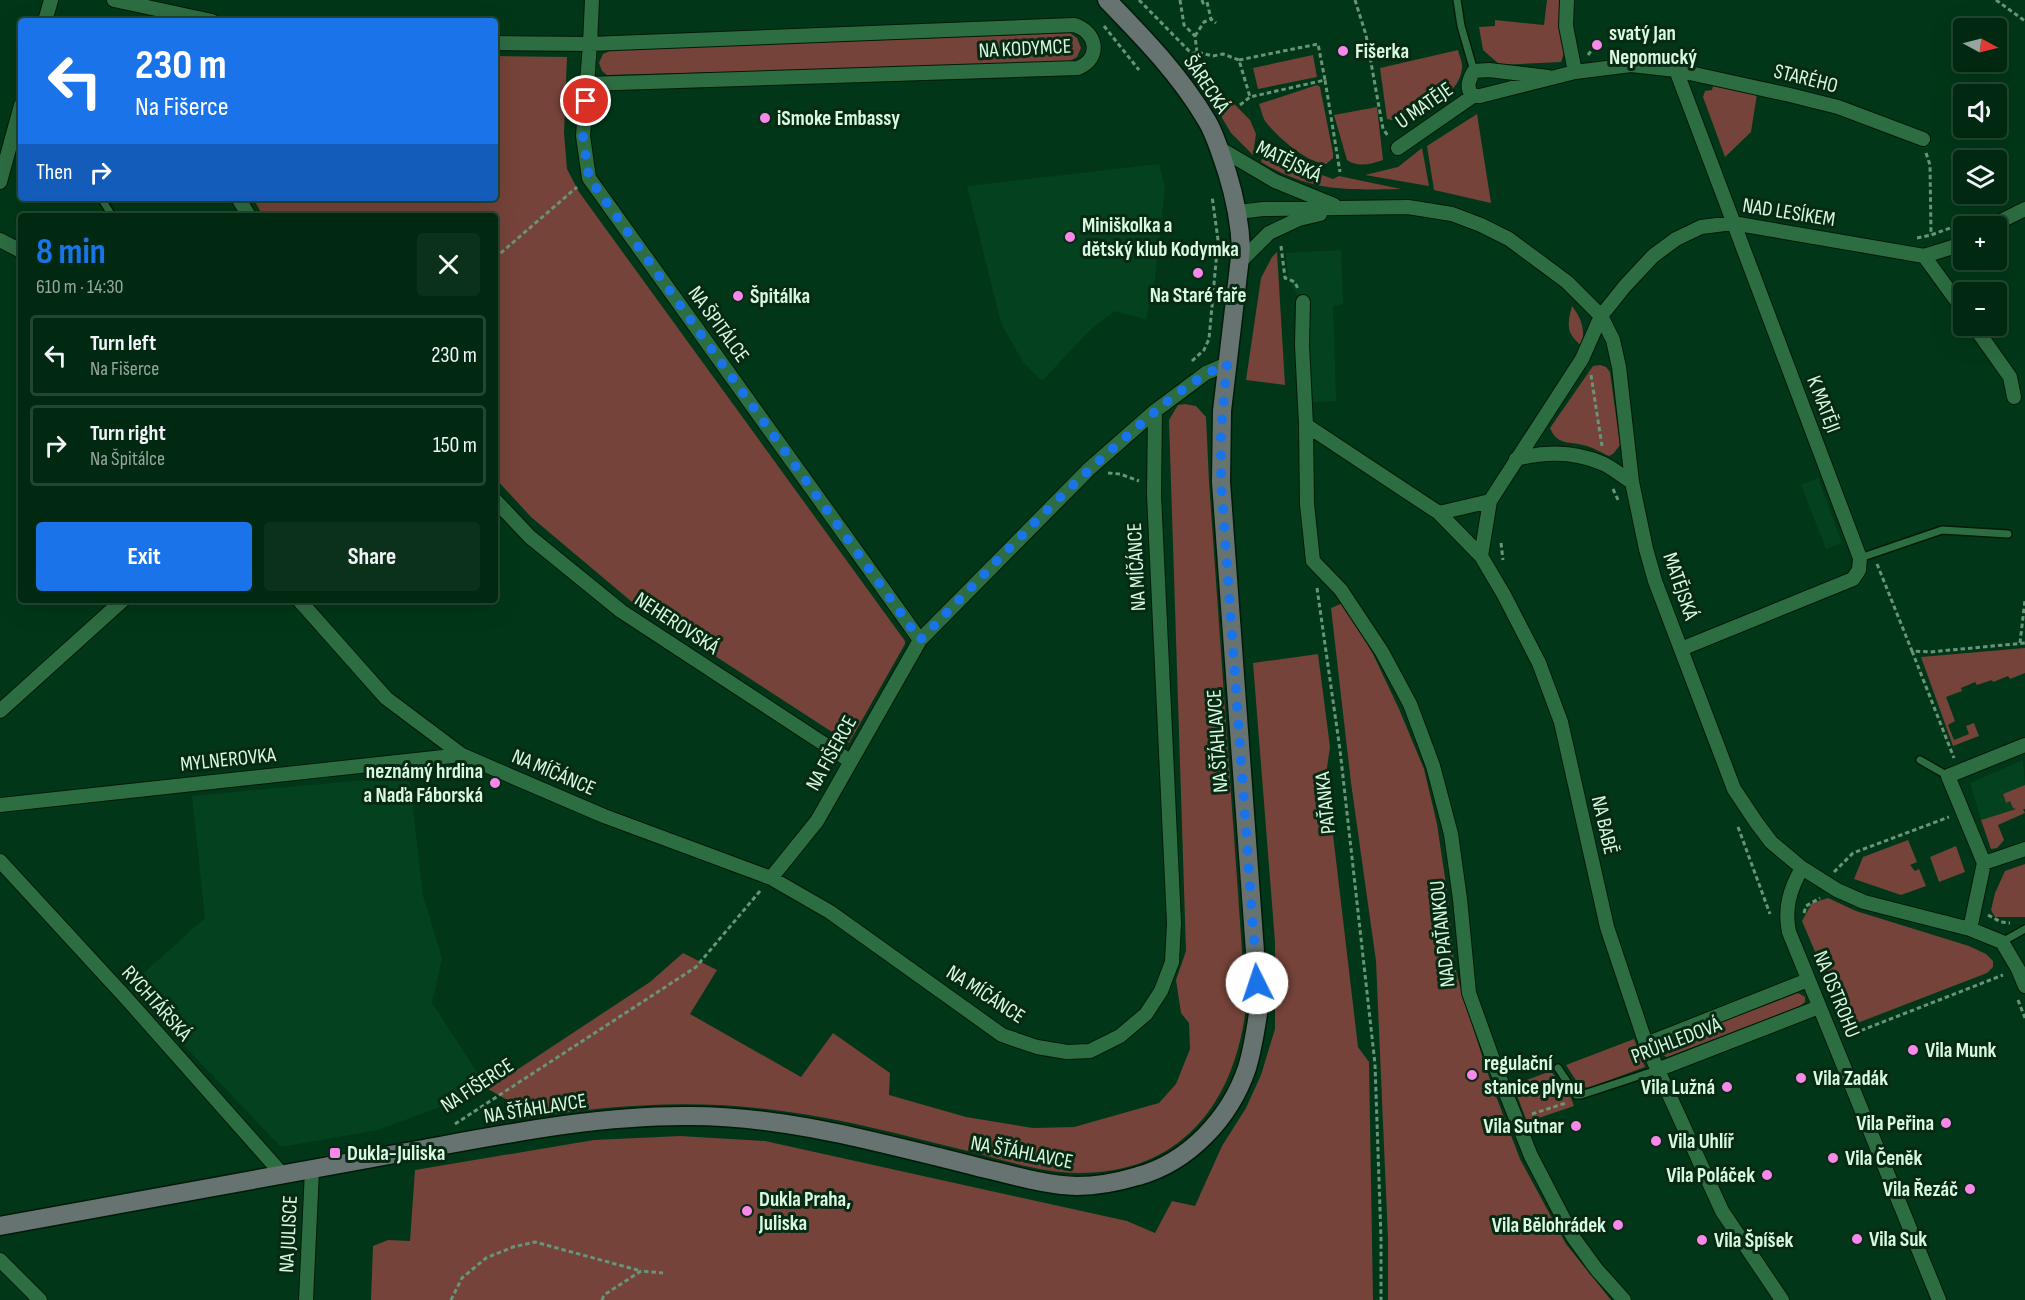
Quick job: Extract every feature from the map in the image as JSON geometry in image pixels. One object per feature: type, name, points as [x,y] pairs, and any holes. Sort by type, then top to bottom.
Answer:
[{"type":"street","points":[[46,18],[51,0]]},
{"type":"street","points":[[114,0],[197,18]]},
{"type":"street","name":"NA ŠPITÁLCE","points":[[592,0],[583,136],[589,178],[920,640]]},
{"type":"street","name":"ŠÁRECKÁ","points":[[1107,0],[1166,63],[1208,122],[1219,148],[1238,212]]},
{"type":"street","points":[[1567,0],[1566,26],[1575,72]]},
{"type":"street","name":"NA KODYMCE","points":[[498,43],[590,44],[1074,25],[1082,27],[1092,38],[1094,45],[1090,59],[1078,68],[587,84]]},
{"type":"street","name":"U MATĚJE","points":[[1398,148],[1473,96],[1575,72],[1631,65],[1676,70]]},
{"type":"street","name":"U MATĚJE","points":[[1473,96],[1469,91],[1468,82],[1474,71],[1489,70],[1548,77]]},
{"type":"street","name":"STARÉHO","points":[[1676,70],[1790,94],[1838,107],[1923,139]]},
{"type":"street","name":"K MATĚJI","points":[[1676,70],[1733,223],[1867,556]]},
{"type":"street","points":[[0,182],[16,145],[18,129]]},
{"type":"street","name":"MATĚJSKÁ","points":[[1219,148],[1275,181],[1341,208]]},
{"type":"street","name":"MATĚJSKÁ","points":[[1238,212],[1263,208],[1408,207],[1452,214],[1509,239],[1567,282],[1601,316],[1613,340],[1632,482],[1646,549],[1655,581],[1734,789],[1771,842],[1802,868],[1837,890],[1864,902],[1970,929],[2001,942]]},
{"type":"street","name":"MATĚJSKÁ","points":[[1239,262],[1269,233],[1284,225],[1341,208]]},
{"type":"street","points":[[2007,218],[2025,209]]},
{"type":"street","name":"NA ŠŤÁHLAVCE","points":[[0,1226],[559,1125],[653,1116],[692,1116],[780,1123],[865,1139],[1034,1180],[1079,1186],[1111,1183],[1141,1175],[1166,1166],[1188,1152],[1210,1130],[1230,1104],[1246,1070],[1255,1037],[1259,1007],[1221,482],[1221,429],[1239,262],[1238,212]]},
{"type":"street","name":"NAD LESÍKEM","points":[[1490,501],[1582,359],[1601,316],[1653,256],[1676,239],[1701,227],[1733,223],[1924,256]]},
{"type":"street","points":[[0,240],[18,249]]},
{"type":"street","points":[[1953,245],[1924,256],[1953,296]]},
{"type":"street","points":[[1303,302],[1302,345],[1307,504],[1313,561]]},
{"type":"street","points":[[1981,336],[2010,377],[2014,397]]},
{"type":"street","name":"NA FIŠERCE","points":[[771,878],[817,821],[920,640],[1089,470],[1155,411],[1206,373],[1227,364]]},
{"type":"street","name":"NA MÍČÁNCE","points":[[302,603],[386,698],[462,755],[604,816],[771,878],[830,912],[1002,1035],[1037,1047],[1067,1052],[1090,1051],[1120,1036],[1146,1014],[1161,992],[1172,962],[1174,923],[1154,495],[1155,411]]},
{"type":"street","name":"NA BABĚ","points":[[1306,425],[1439,513],[1481,556],[1504,595],[1539,663],[1561,722],[1606,927],[1646,1044],[1722,1211],[1782,1300]]},
{"type":"street","points":[[1516,459],[1537,454],[1559,453],[1604,464],[1632,482]]},
{"type":"street","points":[[1439,513],[1490,501],[1481,556]]},
{"type":"street","name":"NEHEROVSKÁ","points":[[498,503],[530,537],[621,611],[850,761]]},
{"type":"street","points":[[1682,649],[1853,579],[1867,556]]},
{"type":"street","name":"NAD PAŤANKOU","points":[[1313,561],[1341,590],[1382,652],[1410,704],[1433,766],[1451,834],[1469,993],[1531,1156],[1573,1237],[1597,1270],[1624,1300]]},
{"type":"street","points":[[0,711],[120,603]]},
{"type":"street","points":[[1970,929],[1984,863],[1954,774],[2025,745]]},
{"type":"street","name":"MYLNEROVKA","points":[[0,805],[462,755]]},
{"type":"street","points":[[1984,863],[2025,849]]},
{"type":"street","name":"RYCHTÁŘSKÁ","points":[[0,861],[127,999],[282,1174]]},
{"type":"street","name":"NA OSTROHU","points":[[1802,868],[1790,893],[1787,923],[1820,1007],[1840,1039],[1939,1300]]},
{"type":"street","points":[[2001,942],[2018,969],[2020,988]]},
{"type":"street","name":"PRŮHLEDOVÁ","points":[[1646,1044],[1809,980]]},
{"type":"street","name":"PRŮHLEDOVÁ","points":[[1657,1070],[1820,1007]]},
{"type":"street","name":"NA JULISCE","points":[[306,1300],[312,1170]]},
{"type":"street","points":[[0,1260],[40,1300]]},
{"type":"lane","points":[[1457,0],[1461,26],[1474,71]]},
{"type":"lane","points":[[1867,556],[1942,530],[2008,534]]},
{"type":"lane","points":[[1920,760],[1954,774]]},
{"type":"lane","points":[[2001,942],[2025,929]]},
{"type":"lane","name":"PRŮHLEDOVÁ","points":[[1558,1068],[1576,1095],[1657,1070]]},
{"type":"path","points":[[1139,0],[1192,54],[1197,52],[1213,56],[1224,54],[1239,60],[1318,44],[1340,172]]},
{"type":"path","points":[[1180,0],[1184,24],[1195,36],[1197,52]]},
{"type":"path","points":[[1202,0],[1203,3],[1207,2],[1211,20]]},
{"type":"path","points":[[1355,0],[1366,35],[1383,129],[1398,148]]},
{"type":"path","points":[[1996,0],[2025,21]]},
{"type":"path","points":[[1195,36],[1204,22],[1211,20],[1216,22]]},
{"type":"path","points":[[1104,26],[1139,70]]},
{"type":"path","points":[[1239,60],[1250,97]]},
{"type":"path","points":[[1240,105],[1250,97],[1325,80]]},
{"type":"path","points":[[1923,139],[1930,165],[1931,235]]},
{"type":"path","points":[[498,255],[579,186]]},
{"type":"path","points":[[1189,365],[1204,350],[1209,339],[1218,240],[1212,196]]},
{"type":"path","points":[[1911,238],[1931,235],[1968,222],[1987,212]]},
{"type":"path","points":[[1280,244],[1285,278]]},
{"type":"path","points":[[1590,374],[1603,454]]},
{"type":"path","points":[[1105,472],[1120,474],[1142,482]]},
{"type":"path","points":[[1609,483],[1620,505]]},
{"type":"path","points":[[1500,542],[1505,570]]},
{"type":"path","points":[[1867,556],[1912,651],[1954,774]]},
{"type":"path","name":"PAŤANKA","points":[[1313,561],[1340,750],[1375,1064],[1381,1300]]},
{"type":"path","points":[[2020,644],[2025,600]]},
{"type":"path","points":[[1912,651],[1930,652],[2025,643]]},
{"type":"path","points":[[1826,869],[1833,873],[1853,853],[1952,816]]},
{"type":"path","points":[[1736,820],[1773,920]]},
{"type":"path","name":"NA FIŠERCE","points":[[454,1125],[696,967],[771,878]]},
{"type":"path","points":[[1803,916],[1806,906],[1821,898]]},
{"type":"path","points":[[1989,905],[1988,915],[2001,922],[2012,923]]},
{"type":"path","points":[[1840,1039],[2018,969]]},
{"type":"path","points":[[2020,988],[2025,1018]]},
{"type":"path","points":[[1840,1039],[1843,1028]]},
{"type":"path","points":[[1516,1119],[1551,1107]]},
{"type":"path","points":[[451,1300],[462,1278],[486,1258],[513,1247],[535,1242],[641,1272],[663,1273]]},
{"type":"path","points":[[602,1300],[604,1295],[641,1272]]},
{"type":"shaded area","points":[[1547,0],[1561,0],[1565,50],[1561,62],[1500,65],[1483,50],[1479,27],[1495,26],[1495,20],[1544,25]]},
{"type":"shaded area","points":[[1070,33],[1077,38],[1081,48],[1077,57],[1066,63],[607,75],[602,71],[599,63],[603,54],[612,50]]},
{"type":"shaded area","points":[[1458,50],[1462,68],[1459,79],[1445,96],[1392,120],[1387,119],[1380,68]]},
{"type":"shaded area","points":[[1313,55],[1317,77],[1258,89],[1253,68]]},
{"type":"shaded area","points":[[498,56],[567,57],[564,133],[567,169],[579,192],[905,641],[849,743],[632,602],[531,517],[498,481],[498,213],[261,213],[255,201],[498,201]]},
{"type":"shaded area","points":[[1188,57],[1250,120],[1256,134],[1253,155],[1231,133],[1187,59]]},
{"type":"shaded area","points":[[1317,85],[1320,87],[1333,153],[1333,158],[1326,164],[1310,159],[1277,134],[1265,121],[1259,104]]},
{"type":"shaded area","points":[[1713,86],[1757,94],[1751,132],[1725,157],[1703,97],[1705,91],[1712,90]]},
{"type":"shaded area","points":[[1377,107],[1383,160],[1356,164],[1347,160],[1334,115]]},
{"type":"shaded area","points":[[1477,114],[1491,203],[1434,190],[1427,146]]},
{"type":"shaded area","points":[[1271,145],[1333,179],[1339,176],[1401,189],[1345,189],[1296,179],[1261,162],[1266,146]]},
{"type":"shaded area","points":[[1422,148],[1429,186],[1365,175],[1398,167]]},
{"type":"shaded area","name":"Miniškolka a dětský klub Kodymka","points":[[1159,164],[1165,188],[1154,287],[1146,319],[1114,311],[1090,330],[1042,381],[1023,362],[1001,323],[967,186]]},
{"type":"shaded area","points":[[1341,250],[1343,304],[1333,306],[1336,401],[1311,402],[1308,317],[1288,278],[1286,253]]},
{"type":"shaded area","points":[[1277,252],[1285,385],[1246,380],[1261,278]]},
{"type":"shaded area","points":[[1572,306],[1582,325],[1582,346],[1570,333],[1569,318]]},
{"type":"shaded area","points":[[1593,366],[1606,367],[1610,372],[1620,445],[1609,456],[1587,446],[1556,438],[1550,428]]},
{"type":"shaded area","points":[[1178,405],[1196,406],[1206,417],[1246,1007],[1240,1041],[1230,1073],[1215,1101],[1197,1126],[1174,1146],[1147,1160],[1115,1170],[1079,1173],[1025,1166],[830,1119],[748,1107],[649,1105],[582,1110],[516,1120],[509,1101],[488,1089],[650,982],[683,953],[717,970],[690,1014],[801,1077],[833,1033],[890,1073],[889,1095],[966,1117],[1033,1128],[1074,1127],[1159,1103],[1176,1084],[1190,1049],[1189,1023],[1181,1013],[1176,980],[1186,951],[1169,420]]},
{"type":"shaded area","points":[[1818,478],[1842,543],[1826,549],[1801,485]]},
{"type":"shaded area","points":[[1343,603],[1373,654],[1424,769],[1437,824],[1448,898],[1454,963],[1491,1083],[1520,1159],[1566,1244],[1611,1300],[1388,1300],[1388,1239],[1376,961],[1351,783],[1331,608]]},
{"type":"shaded area","points":[[2025,648],[2025,673],[2010,679],[2008,676],[1977,685],[1975,682],[1961,688],[1962,691],[1946,697],[1955,721],[1948,725],[1954,740],[1969,734],[1966,726],[1974,723],[1979,736],[1953,746],[1921,657]]},
{"type":"shaded area","name":"Dukla Praha, Juliska","points":[[1318,654],[1330,747],[1326,775],[1358,1047],[1369,1062],[1373,1300],[371,1300],[373,1246],[388,1240],[410,1241],[415,1170],[594,1140],[680,1136],[765,1141],[1127,1221],[1155,1233],[1172,1201],[1195,1206],[1222,1146],[1246,1108],[1261,1075],[1275,1029],[1275,942],[1253,663]]},
{"type":"shaded area","points":[[2023,760],[2025,786],[2018,808],[1981,820],[1970,783]]},
{"type":"shaded area","points":[[409,776],[423,896],[442,958],[432,1003],[488,1089],[378,1130],[281,1147],[128,987],[205,918],[192,796]]},
{"type":"shaded area","points":[[2025,785],[2025,809],[2023,809],[2025,813],[1998,825],[2004,840],[1997,848],[1991,849],[1981,820],[2016,809],[2010,801],[2006,803],[2003,794]]},
{"type":"shaded area","points":[[1908,840],[1917,862],[1910,865],[1915,871],[1919,869],[1926,886],[1901,895],[1854,879],[1863,857]]},
{"type":"shaded area","points":[[1956,846],[1965,872],[1939,882],[1930,857]]},
{"type":"shaded area","points":[[2025,864],[2025,917],[1995,917],[1991,910],[1995,893],[2005,871]]},
{"type":"shaded area","points":[[1828,898],[1856,911],[1969,946],[1986,954],[1993,961],[1993,967],[1987,973],[1847,1027],[1802,921],[1812,903]]},
{"type":"shaded area","points":[[1798,993],[1805,997],[1805,1002],[1800,1006],[1667,1057],[1660,1054],[1659,1047],[1663,1044]]},
{"type":"shaded area","points":[[1634,1039],[1645,1067],[1588,1088],[1579,1085],[1566,1065]]},
{"type":"shaded area","points":[[1551,1071],[1571,1098],[1574,1106],[1527,1122],[1513,1085]]},
{"type":"place","name":"svatý Jan Nepomucký","points":[[1597,45]]},
{"type":"place","name":"Fišerka","points":[[1343,51]]},
{"type":"place","name":"iSmoke Embassy","points":[[765,118]]},
{"type":"place","name":"Miniškolka a dětský klub Kodymka","points":[[1070,237]]},
{"type":"place","name":"Na Staré faře","points":[[1198,273]]},
{"type":"place","name":"Špitálka","points":[[738,296]]},
{"type":"place","name":"neznámý hrdina a Naďa Fáborská","points":[[495,783]]},
{"type":"place","name":"Vila Munk","points":[[1913,1050]]},
{"type":"place","name":"regulační stanice plynu","points":[[1472,1075]]},
{"type":"place","name":"Vila Zadák","points":[[1801,1078]]},
{"type":"place","name":"Vila Lužná","points":[[1727,1087]]},
{"type":"place","name":"Vila Peřina","points":[[1946,1123]]},
{"type":"place","name":"Vila Sutnar","points":[[1576,1126]]},
{"type":"place","name":"Vila Uhlíř","points":[[1656,1141]]},
{"type":"place","name":"Dukla-Juliska","points":[[335,1153]]},
{"type":"place","name":"Vila Čeněk","points":[[1833,1158]]},
{"type":"place","name":"Vila Poláček","points":[[1767,1175]]},
{"type":"place","name":"Vila Řezáč","points":[[1970,1189]]},
{"type":"place","name":"Dukla Praha, Juliska","points":[[747,1211]]},
{"type":"place","name":"Vila Bělohrádek","points":[[1618,1225]]},
{"type":"place","name":"Vila Suk","points":[[1857,1239]]},
{"type":"place","name":"Vila Špíšek","points":[[1702,1240]]},
{"type":"route","points":[[586,101],[583,136],[589,178],[920,640],[1089,470],[1155,411],[1206,373],[1227,364],[1221,429],[1221,482],[1257,983]]}]
